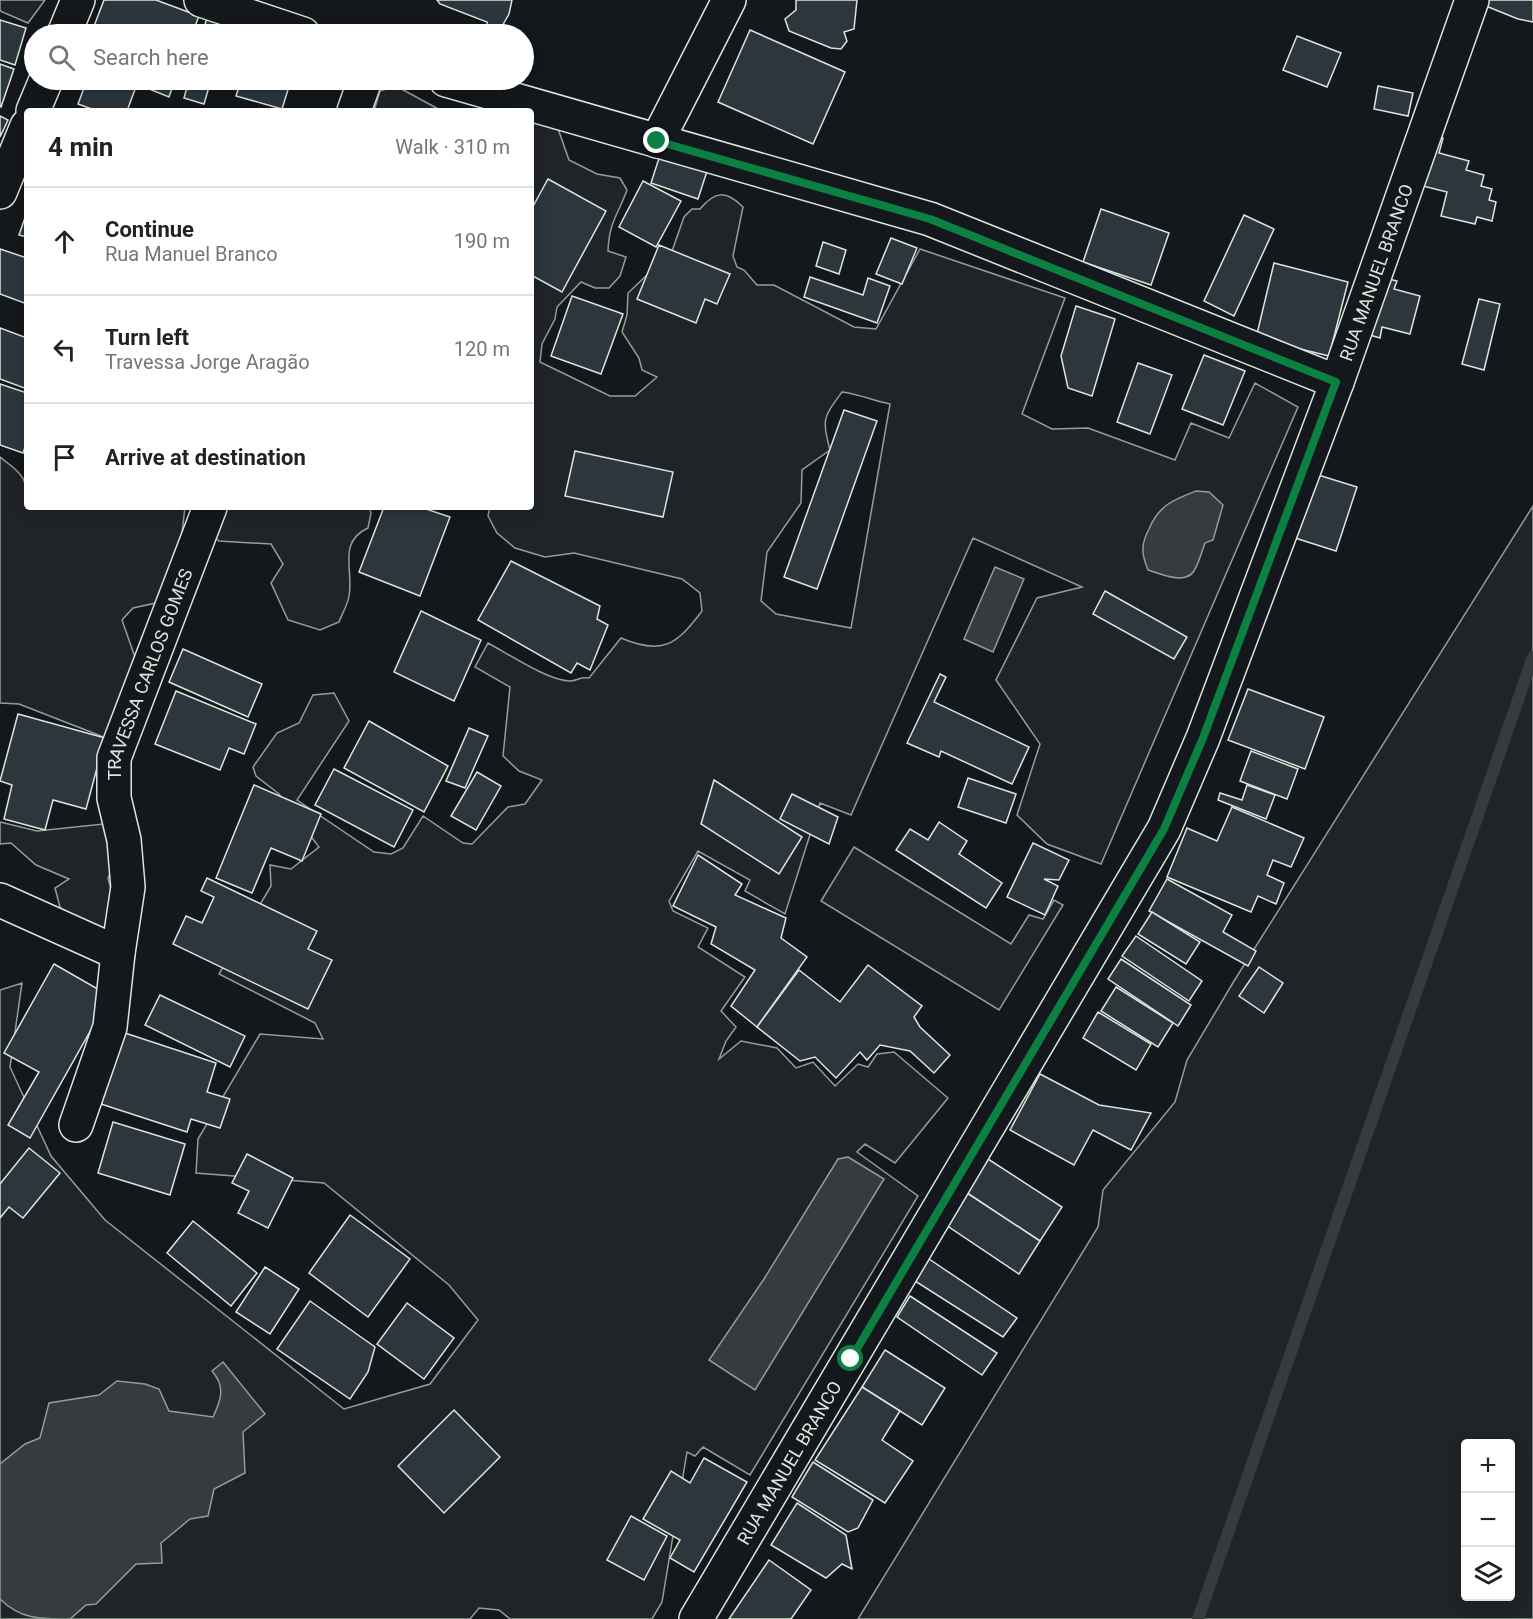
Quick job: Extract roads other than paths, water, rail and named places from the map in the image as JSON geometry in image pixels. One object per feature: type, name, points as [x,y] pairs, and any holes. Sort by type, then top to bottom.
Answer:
[{"type":"street","points":[[68,24],[78,0]]},
{"type":"street","points":[[201,0],[273,24]]},
{"type":"street","points":[[657,141],[729,0]]},
{"type":"street","name":"RUA MANUEL BRANCO","points":[[696,1619],[1164,829],[1203,738],[1336,382],[1472,0]]},
{"type":"street","points":[[34,108],[42,90]]},
{"type":"street","points":[[355,108],[361,90]]},
{"type":"street","points":[[481,90],[930,219],[1336,382]]},
{"type":"street","points":[[0,192],[24,133]]},
{"type":"street","name":"TRAVESSA CARLOS GOMES","points":[[76,1125],[110,1027],[128,886],[124,840],[114,798],[114,758],[209,510]]},
{"type":"street","points":[[0,900],[118,953]]},
{"type":"waterway","points":[[1198,1619],[1533,657]]}]
